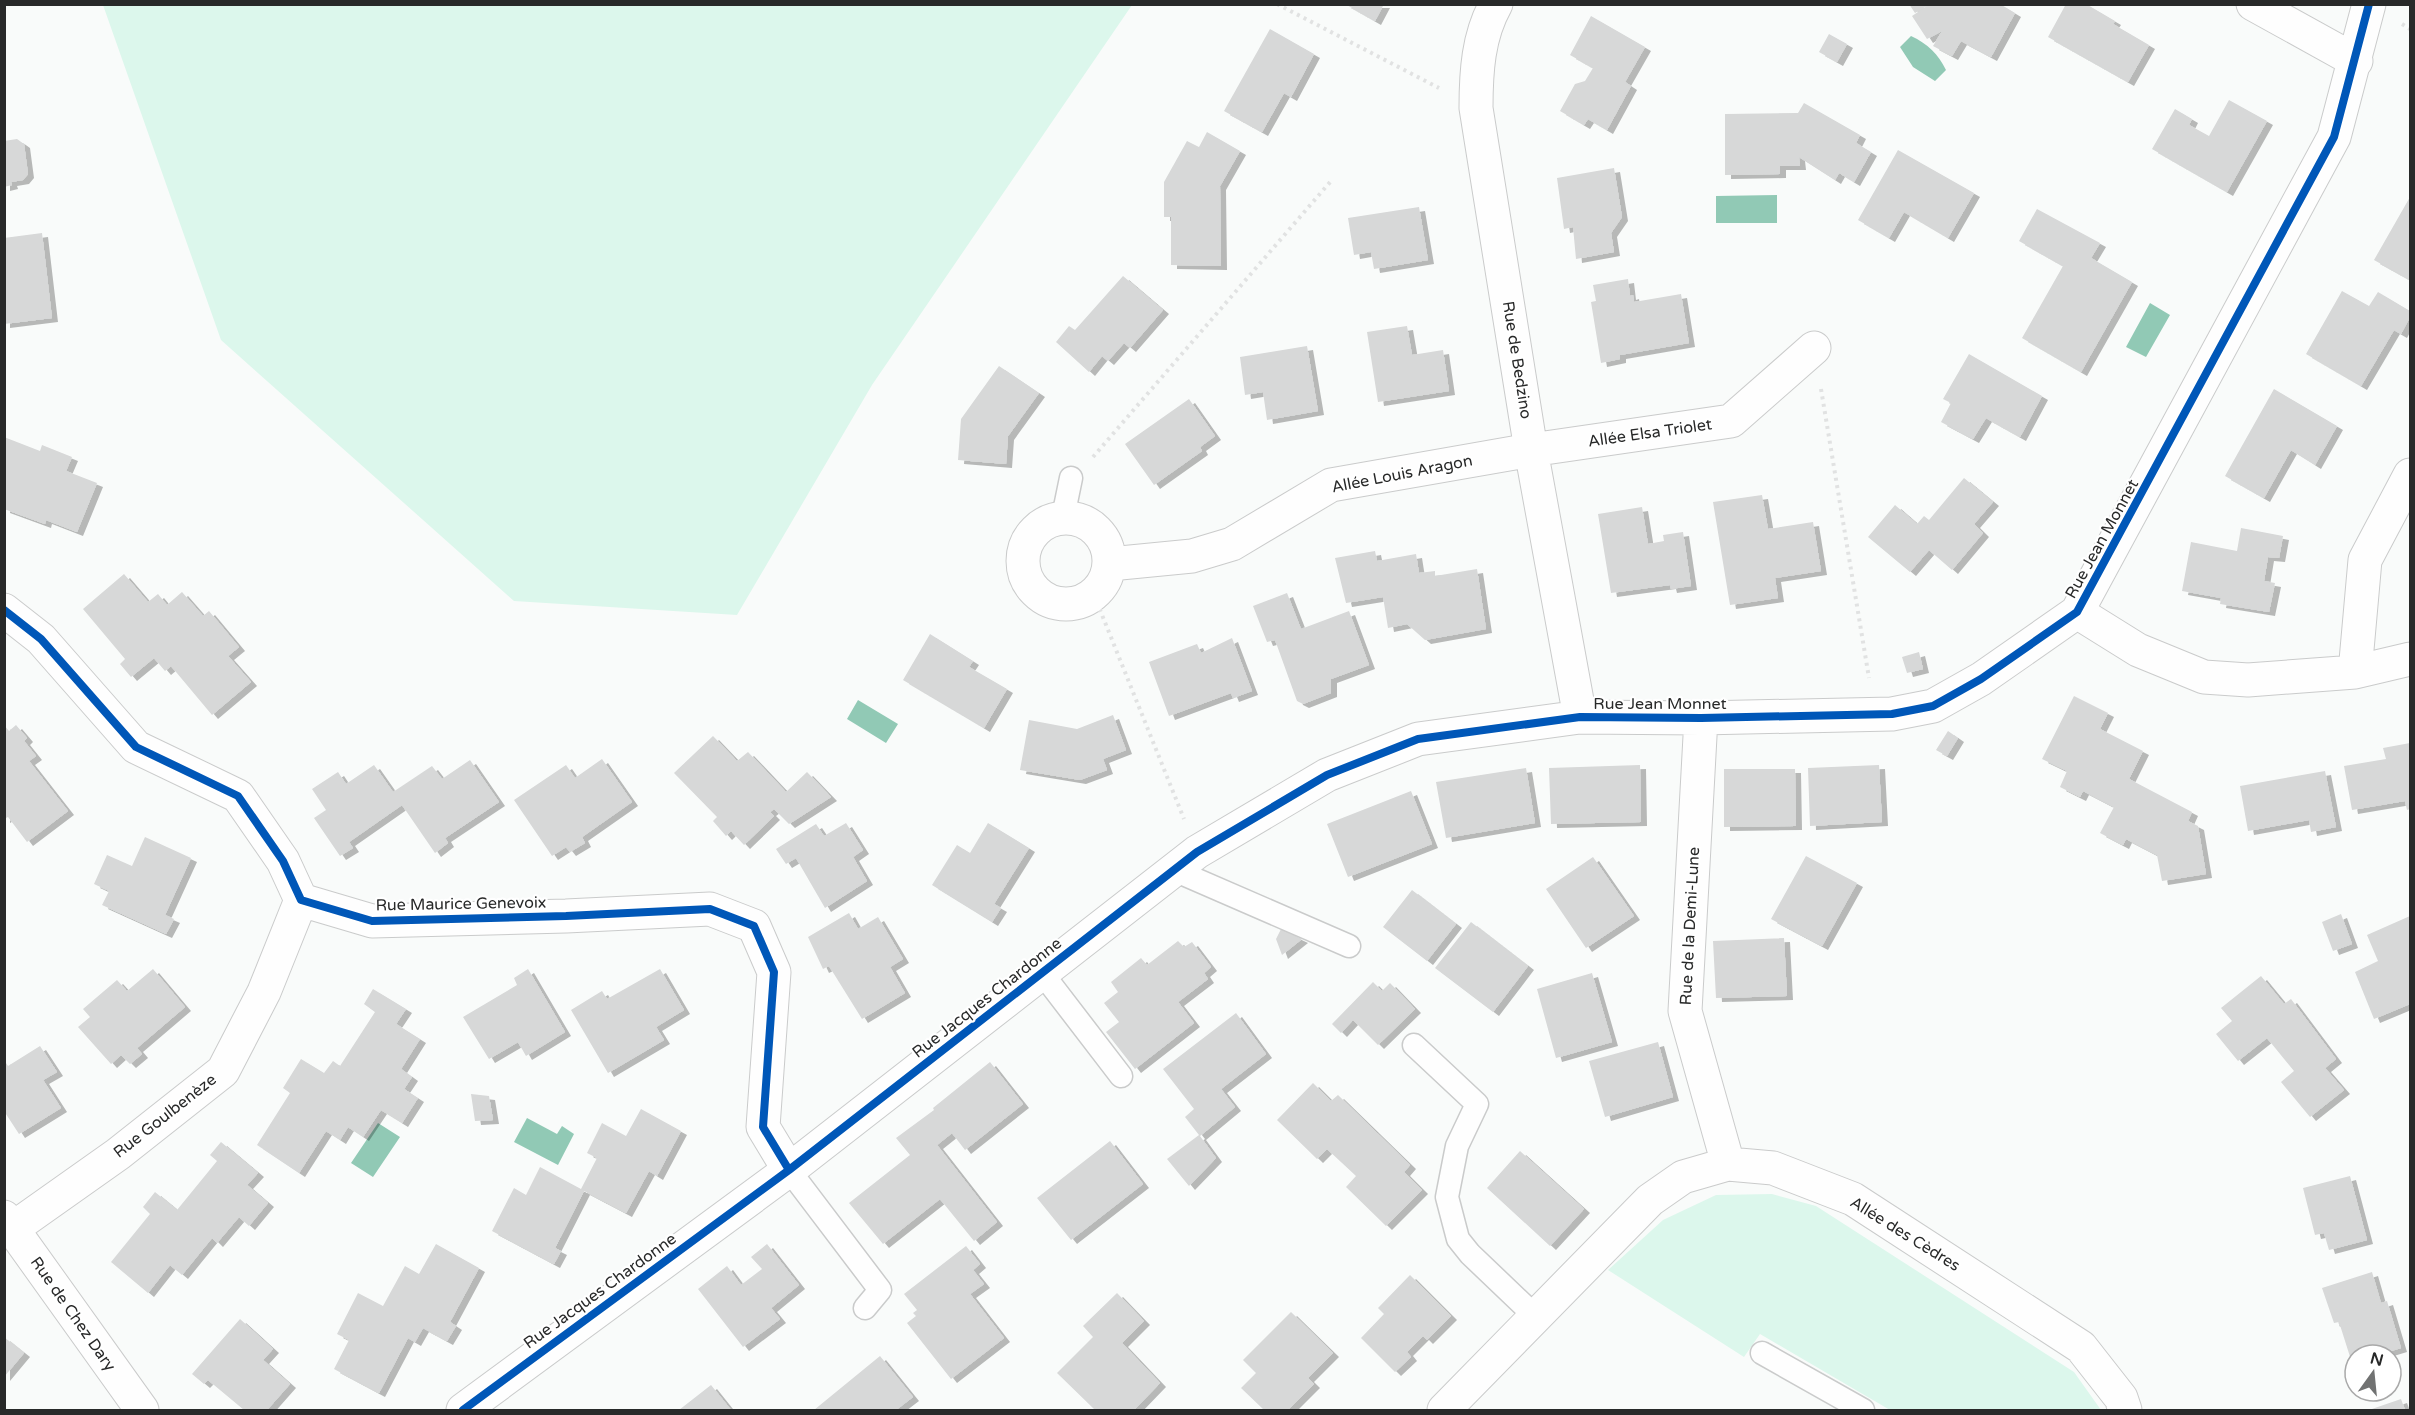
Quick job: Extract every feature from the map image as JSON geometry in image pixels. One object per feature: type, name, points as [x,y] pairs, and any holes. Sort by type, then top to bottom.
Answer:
[{"type":"street","name":"Rue de Bedzino","points":[[1496,4],[1489,17],[1476,64],[1476,108],[1532,450],[1580,717]]},
{"type":"street","points":[[2253,4],[2356,61]]},
{"type":"street","name":"Rue Jean Monnet","points":[[1580,717],[1701,718],[1875,714],[1934,706],[1981,679],[2077,612],[2334,137],[2356,61],[2369,4]]},
{"type":"street","name":"Allée Elsa Triolet","points":[[1532,450],[1731,421],[1814,348]]},
{"type":"street","name":"Allée Louis Aragon","points":[[1110,564],[1192,555],[1232,544],[1331,485],[1532,450]]},
{"type":"street","points":[[2355,672],[2365,560],[2410,475]]},
{"type":"street","points":[[1063,517],[1078,519],[1091,525],[1102,536],[1108,549],[1110,564],[1107,576],[1094,595],[1081,602],[1066,604],[1051,602],[1028,584],[1023,570],[1023,555],[1027,540],[1036,529],[1049,520],[1063,517]]},
{"type":"street","points":[[4,610],[41,639],[136,747],[238,796],[282,861],[301,900]]},
{"type":"street","points":[[2077,612],[2138,650],[2204,677],[2248,680],[2355,672],[2410,658]]},
{"type":"street","name":"Rue Jacques Chardonne","points":[[463,1410],[789,1170],[1186,861],[1327,775],[1418,739],[1580,717]]},
{"type":"street","name":"Rue de la Demi-Lune","points":[[1701,718],[1684,1011],[1728,1164]]},
{"type":"street","name":"Rue Maurice Genevoix","points":[[301,900],[372,921],[566,916],[710,909],[754,926],[774,972],[763,1127],[789,1170]]},
{"type":"street","name":"Rue Goulbenèze","points":[[8,1223],[118,1154],[223,1071],[264,992],[301,900]]},
{"type":"street","name":"Allée des Cèdres","points":[[1444,1410],[1650,1200],[1683,1177],[1728,1164],[1773,1168],[1853,1199],[2081,1347],[2121,1398],[2125,1410]]},
{"type":"street","name":"Rue de Chez Dary","points":[[8,1223],[142,1410]]},
{"type":"lane","points":[[1063,517],[1071,478]]},
{"type":"lane","points":[[1186,861],[1349,946]]},
{"type":"lane","points":[[1042,973],[1121,1076]]},
{"type":"lane","points":[[1414,1045],[1477,1104],[1457,1146],[1447,1197],[1458,1239],[1470,1254],[1536,1317]]},
{"type":"lane","points":[[789,1170],[880,1290],[865,1308]]},
{"type":"lane","points":[[1762,1353],[1863,1410]]},
{"type":"path","points":[[1277,4],[1476,108]]},
{"type":"path","points":[[1071,478],[1101,449],[1331,181]]},
{"type":"path","points":[[1814,348],[1875,714]]},
{"type":"path","points":[[1094,595],[1186,861]]},
{"type":"shaded area","points":[[103,4],[1132,5],[872,385],[737,615],[514,601],[221,340]]},
{"type":"shaded area","points":[[1911,36],[1932,50],[1946,70],[1935,81],[1913,67],[1900,47]]},
{"type":"shaded area","points":[[1777,195],[1777,223],[1716,223],[1716,196]]},
{"type":"shaded area","points":[[2150,303],[2170,315],[2146,357],[2126,347]]},
{"type":"shaded area","points":[[858,700],[898,724],[886,743],[847,719]]},
{"type":"shaded area","points":[[527,1118],[557,1134],[562,1126],[574,1134],[558,1165],[514,1142]]},
{"type":"shaded area","points":[[378,1123],[400,1137],[373,1177],[351,1163]]},
{"type":"shaded area","points":[[1772,1194],[1816,1206],[2074,1372],[2101,1410],[1890,1410],[1760,1334],[1744,1357],[1608,1270],[1663,1220],[1716,1195]]},
{"type":"building","points":[[1345,4],[1384,4],[1375,21]]},
{"type":"building","points":[[1909,4],[2000,4],[2015,13],[1991,57],[1961,41],[1952,56],[1933,46],[1942,31],[1927,39],[1912,16],[1927,6],[1915,13]]},
{"type":"building","points":[[2066,4],[2086,4],[2115,21],[2113,24],[2149,45],[2128,82],[2048,37]]},
{"type":"building","points":[[1591,16],[1645,47],[1625,82],[1631,86],[1607,130],[1588,119],[1584,125],[1560,111],[1575,84],[1585,81],[1593,68],[1570,55]]},
{"type":"building","points":[[1270,29],[1314,54],[1291,97],[1284,93],[1262,132],[1224,111]]},
{"type":"building","points":[[1829,34],[1847,44],[1837,62],[1819,52]]},
{"type":"building","points":[[2229,100],[2267,121],[2227,192],[2152,149],[2175,109],[2192,119],[2189,125],[2209,136]]},
{"type":"building","points":[[1804,103],[1860,135],[1856,143],[1871,152],[1854,182],[1839,173],[1835,180],[1799,157],[1800,166],[1780,166],[1780,174],[1725,175],[1725,114],[1798,113]]},
{"type":"building","points":[[1207,132],[1240,151],[1220,186],[1221,266],[1171,265],[1171,217],[1164,217],[1164,182],[1187,141],[1199,147]]},
{"type":"building","points":[[17,139],[24,144],[28,174],[23,180],[11,182],[12,185],[4,187],[4,141]]},
{"type":"building","points":[[1898,150],[1974,193],[1948,238],[1904,212],[1889,238],[1858,220]]},
{"type":"building","points":[[1614,168],[1622,217],[1611,233],[1614,252],[1576,259],[1573,227],[1564,229],[1557,178]]},
{"type":"building","points":[[2410,197],[2410,280],[2374,260]]},
{"type":"building","points":[[1419,207],[1428,260],[1374,269],[1371,252],[1354,255],[1348,218]]},
{"type":"building","points":[[2037,209],[2100,243],[2091,258],[2132,282],[2081,372],[2022,338],[2063,266],[2019,241]]},
{"type":"building","points":[[42,233],[52,318],[4,324],[4,238]]},
{"type":"building","points":[[1123,276],[1163,310],[1130,348],[1124,343],[1108,361],[1102,356],[1089,372],[1056,342],[1069,326],[1075,330]]},
{"type":"building","points":[[1628,279],[1630,296],[1633,295],[1634,302],[1681,294],[1689,343],[1620,355],[1620,359],[1601,363],[1591,302],[1596,301],[1593,285]]},
{"type":"building","points":[[2342,291],[2369,306],[2378,292],[2410,311],[2410,317],[2401,334],[2394,330],[2361,386],[2306,354]]},
{"type":"building","points":[[1407,326],[1412,355],[1443,350],[1449,391],[1378,402],[1367,332]]},
{"type":"building","points":[[1307,346],[1318,411],[1267,420],[1263,392],[1245,395],[1240,357]]},
{"type":"building","points":[[1969,354],[2042,396],[2020,437],[1986,418],[1973,439],[1941,422],[1951,403],[1943,399]]},
{"type":"building","points":[[999,366],[1039,393],[1008,436],[1006,464],[958,460],[961,419]]},
{"type":"building","points":[[2274,389],[2337,426],[2315,465],[2291,450],[2264,498],[2225,476]]},
{"type":"building","points":[[1189,399],[1215,436],[1200,447],[1202,451],[1154,485],[1125,444]]},
{"type":"building","points":[[4,437],[40,451],[42,445],[72,457],[66,471],[97,483],[77,532],[46,520],[45,524],[4,509]]},
{"type":"building","points":[[1964,478],[1993,502],[1974,524],[1983,533],[1952,570],[1929,550],[1910,572],[1868,537],[1895,505],[1917,524],[1924,516],[1929,520]]},
{"type":"building","points":[[1762,495],[1768,529],[1813,522],[1821,571],[1775,578],[1778,598],[1730,605],[1713,502]]},
{"type":"building","points":[[1642,507],[1648,544],[1664,541],[1663,535],[1683,532],[1691,586],[1671,589],[1670,585],[1611,593],[1598,514]]},
{"type":"building","points":[[2241,528],[2283,536],[2279,558],[2268,557],[2264,581],[2275,583],[2269,612],[2220,604],[2221,598],[2182,591],[2191,542],[2237,551]]},
{"type":"building","points":[[1375,551],[1377,561],[1416,554],[1419,573],[1435,571],[1435,576],[1477,569],[1486,629],[1425,640],[1407,624],[1388,628],[1383,597],[1346,603],[1335,558]]},
{"type":"building","points":[[124,574],[148,602],[158,594],[167,605],[182,592],[203,616],[209,611],[239,647],[228,656],[251,682],[212,715],[171,666],[165,671],[154,658],[131,677],[120,664],[125,659],[83,609]]},
{"type":"building","points":[[1287,593],[1301,629],[1349,611],[1369,665],[1331,679],[1331,693],[1303,704],[1297,701],[1275,640],[1267,642],[1253,606]]},
{"type":"building","points":[[930,634],[973,661],[969,667],[1007,689],[984,728],[903,680]]},
{"type":"building","points":[[1232,638],[1252,691],[1233,698],[1231,693],[1169,716],[1149,662],[1197,644],[1201,653]]},
{"type":"building","points":[[1919,652],[1923,669],[1907,673],[1902,657]]},
{"type":"building","points":[[2074,696],[2108,713],[2100,729],[2143,751],[2129,779],[2192,812],[2188,821],[2198,826],[2206,874],[2162,881],[2157,855],[2126,839],[2123,845],[2100,833],[2114,807],[2083,791],[2080,797],[2060,787],[2067,771],[2042,759]]},
{"type":"building","points":[[1113,715],[1126,750],[1103,759],[1107,770],[1080,780],[1020,770],[1029,720],[1077,729]]},
{"type":"building","points":[[4,725],[9,731],[16,725],[27,738],[24,741],[36,756],[29,761],[68,811],[27,842],[8,817],[4,819]]},
{"type":"building","points":[[1948,731],[1958,738],[1947,756],[1936,750]]},
{"type":"building","points":[[713,736],[737,761],[748,752],[786,792],[807,772],[831,797],[789,824],[774,809],[770,812],[774,816],[744,845],[731,831],[726,836],[713,821],[717,817],[674,773]]},
{"type":"building","points":[[2410,743],[2410,809],[2407,810],[2405,801],[2352,810],[2344,766],[2386,759],[2383,748]]},
{"type":"building","points":[[602,759],[632,802],[582,837],[585,843],[570,852],[566,847],[552,856],[514,800],[566,765],[575,778]]},
{"type":"building","points":[[470,760],[499,802],[445,838],[448,843],[435,853],[402,805],[349,842],[353,848],[340,856],[314,818],[326,810],[312,789],[338,772],[346,784],[374,765],[393,792],[432,766],[442,779]]},
{"type":"building","points":[[1640,765],[1641,822],[1551,824],[1549,768]]},
{"type":"building","points":[[1879,765],[1882,822],[1810,826],[1808,768]]},
{"type":"building","points":[[1526,768],[1535,823],[1446,838],[1436,782]]},
{"type":"building","points":[[1724,769],[1795,769],[1796,826],[1724,827]]},
{"type":"building","points":[[2325,771],[2336,827],[2311,832],[2309,820],[2248,831],[2240,786]]},
{"type":"building","points":[[1411,791],[1432,844],[1348,877],[1327,824]]},
{"type":"building","points":[[846,823],[863,850],[853,857],[867,881],[825,908],[796,858],[786,864],[776,849],[816,824],[824,836]]},
{"type":"building","points":[[988,823],[1029,848],[994,904],[1001,908],[992,922],[932,885],[957,845],[970,853]]},
{"type":"building","points":[[145,837],[191,858],[165,915],[174,919],[166,934],[102,905],[109,891],[94,884],[107,855],[132,866]]},
{"type":"building","points":[[1806,856],[1857,883],[1822,946],[1771,919]]},
{"type":"building","points":[[1593,857],[1634,916],[1586,948],[1546,889]]},
{"type":"building","points":[[1412,890],[1456,924],[1427,961],[1383,927]]},
{"type":"building","points":[[849,913],[858,929],[878,917],[903,959],[890,967],[905,993],[862,1019],[829,966],[823,969],[808,937]]},
{"type":"building","points":[[2341,914],[2352,944],[2333,951],[2322,922]]},
{"type":"building","points":[[2410,916],[2410,1004],[2374,1019],[2355,972],[2378,961],[2367,935]]},
{"type":"building","points":[[1471,922],[1528,966],[1493,1012],[1435,968]]},
{"type":"building","points":[[1281,929],[1302,939],[1282,955],[1276,939]]},
{"type":"building","points":[[1784,938],[1787,996],[1716,998],[1713,941]]},
{"type":"building","points":[[1178,941],[1184,947],[1192,942],[1211,967],[1204,973],[1208,979],[1178,1002],[1194,1023],[1135,1069],[1106,1032],[1119,1022],[1104,1003],[1118,992],[1111,982],[1141,958],[1147,965]]},
{"type":"building","points":[[153,969],[185,1007],[137,1048],[142,1054],[130,1064],[121,1055],[111,1064],[78,1027],[90,1017],[83,1009],[117,980],[127,991]]},
{"type":"building","points":[[528,969],[565,1032],[526,1056],[518,1042],[489,1059],[463,1017],[517,985],[514,978]]},
{"type":"building","points":[[660,969],[684,1010],[656,1027],[664,1040],[608,1073],[571,1010],[602,991],[607,999]]},
{"type":"building","points":[[1592,973],[1612,1042],[1556,1058],[1537,989]]},
{"type":"building","points":[[2261,976],[2284,1004],[2291,999],[2336,1059],[2325,1068],[2344,1090],[2310,1117],[2281,1082],[2294,1071],[2267,1038],[2238,1061],[2216,1034],[2232,1021],[2221,1008]]},
{"type":"building","points":[[1373,982],[1382,991],[1390,983],[1415,1009],[1378,1045],[1353,1020],[1341,1033],[1332,1024]]},
{"type":"building","points":[[373,989],[406,1009],[396,1024],[420,1039],[401,1069],[412,1077],[404,1089],[418,1098],[402,1123],[381,1110],[363,1137],[348,1127],[340,1140],[326,1131],[299,1173],[257,1145],[290,1093],[283,1088],[301,1059],[324,1073],[333,1061],[340,1066],[375,1012],[364,1004]]},
{"type":"building","points":[[1236,1013],[1266,1054],[1221,1089],[1235,1107],[1200,1136],[1216,1158],[1189,1186],[1167,1159],[1199,1135],[1185,1117],[1194,1109],[1163,1069]]},
{"type":"building","points":[[1658,1042],[1673,1097],[1605,1117],[1589,1061]]},
{"type":"building","points":[[40,1046],[57,1072],[43,1080],[61,1108],[19,1134],[4,1111],[4,1060],[8,1066]]},
{"type":"building","points":[[990,1062],[1023,1104],[965,1150],[952,1133],[937,1145],[997,1222],[974,1241],[940,1199],[883,1244],[849,1203],[910,1155],[896,1138],[934,1110],[933,1108]]},
{"type":"building","points":[[1313,1083],[1331,1101],[1338,1095],[1410,1165],[1404,1172],[1422,1190],[1386,1226],[1346,1187],[1356,1176],[1327,1149],[1317,1159],[1277,1120]]},
{"type":"building","points":[[471,1094],[489,1096],[493,1120],[475,1121]]},
{"type":"building","points":[[641,1109],[681,1131],[657,1176],[649,1171],[626,1213],[584,1191],[555,1248],[561,1251],[554,1264],[492,1231],[514,1188],[526,1195],[540,1167],[581,1189],[597,1158],[587,1153],[602,1123],[626,1136]]},
{"type":"building","points":[[1110,1141],[1143,1184],[1071,1240],[1037,1198]]},
{"type":"building","points":[[221,1142],[258,1173],[247,1185],[268,1203],[249,1226],[239,1217],[217,1243],[212,1238],[182,1275],[170,1265],[148,1293],[111,1262],[150,1214],[143,1207],[155,1192],[177,1210],[217,1161],[210,1155]]},
{"type":"building","points":[[1520,1151],[1584,1209],[1550,1246],[1487,1188]]},
{"type":"building","points":[[2350,1176],[2367,1240],[2329,1250],[2324,1233],[2315,1235],[2303,1188]]},
{"type":"building","points":[[436,1244],[479,1268],[450,1322],[456,1326],[447,1341],[423,1328],[415,1342],[408,1338],[379,1393],[334,1369],[349,1340],[337,1334],[358,1293],[383,1306],[405,1266],[419,1274]]},
{"type":"building","points":[[767,1244],[799,1285],[771,1308],[780,1319],[743,1347],[698,1289],[727,1266],[741,1285],[762,1269],[751,1257]]},
{"type":"building","points":[[966,1246],[980,1264],[973,1270],[984,1284],[970,1294],[1004,1338],[951,1379],[907,1323],[916,1316],[913,1313],[917,1310],[904,1294]]},
{"type":"building","points":[[2372,1272],[2381,1303],[2387,1301],[2400,1343],[2346,1343],[2339,1322],[2334,1323],[2322,1288]]},
{"type":"building","points":[[1410,1275],[1451,1316],[1427,1340],[1423,1336],[1407,1352],[1411,1357],[1395,1372],[1361,1338],[1384,1314],[1378,1308]]},
{"type":"building","points":[[1117,1293],[1144,1321],[1122,1343],[1160,1383],[1134,1410],[1095,1410],[1057,1373],[1093,1337],[1083,1326]]},
{"type":"building","points":[[1291,1312],[1333,1353],[1308,1378],[1314,1384],[1288,1410],[1264,1410],[1241,1388],[1256,1373],[1243,1360]]},
{"type":"building","points":[[240,1319],[273,1349],[263,1360],[290,1384],[267,1410],[244,1410],[208,1380],[204,1384],[192,1374]]},
{"type":"building","points":[[4,1337],[24,1353],[4,1377]]},
{"type":"building","points":[[880,1356],[913,1397],[896,1410],[814,1410]]},
{"type":"building","points":[[711,1385],[731,1410],[679,1410]]},
{"type":"building","points":[[2389,1403],[2402,1403],[2405,1410],[2369,1410]]},
{"type":"cycle path","points":[[463,1410],[789,1170],[1197,852],[1327,775],[1418,739],[1580,717],[1701,718],[1892,714],[1933,706],[1981,679],[2077,612],[2334,137],[2369,4]]},
{"type":"cycle path","points":[[4,610],[41,639],[136,747],[238,796],[283,861],[301,900],[372,921],[566,916],[710,909],[754,926],[774,972],[763,1127],[789,1170]]}]
